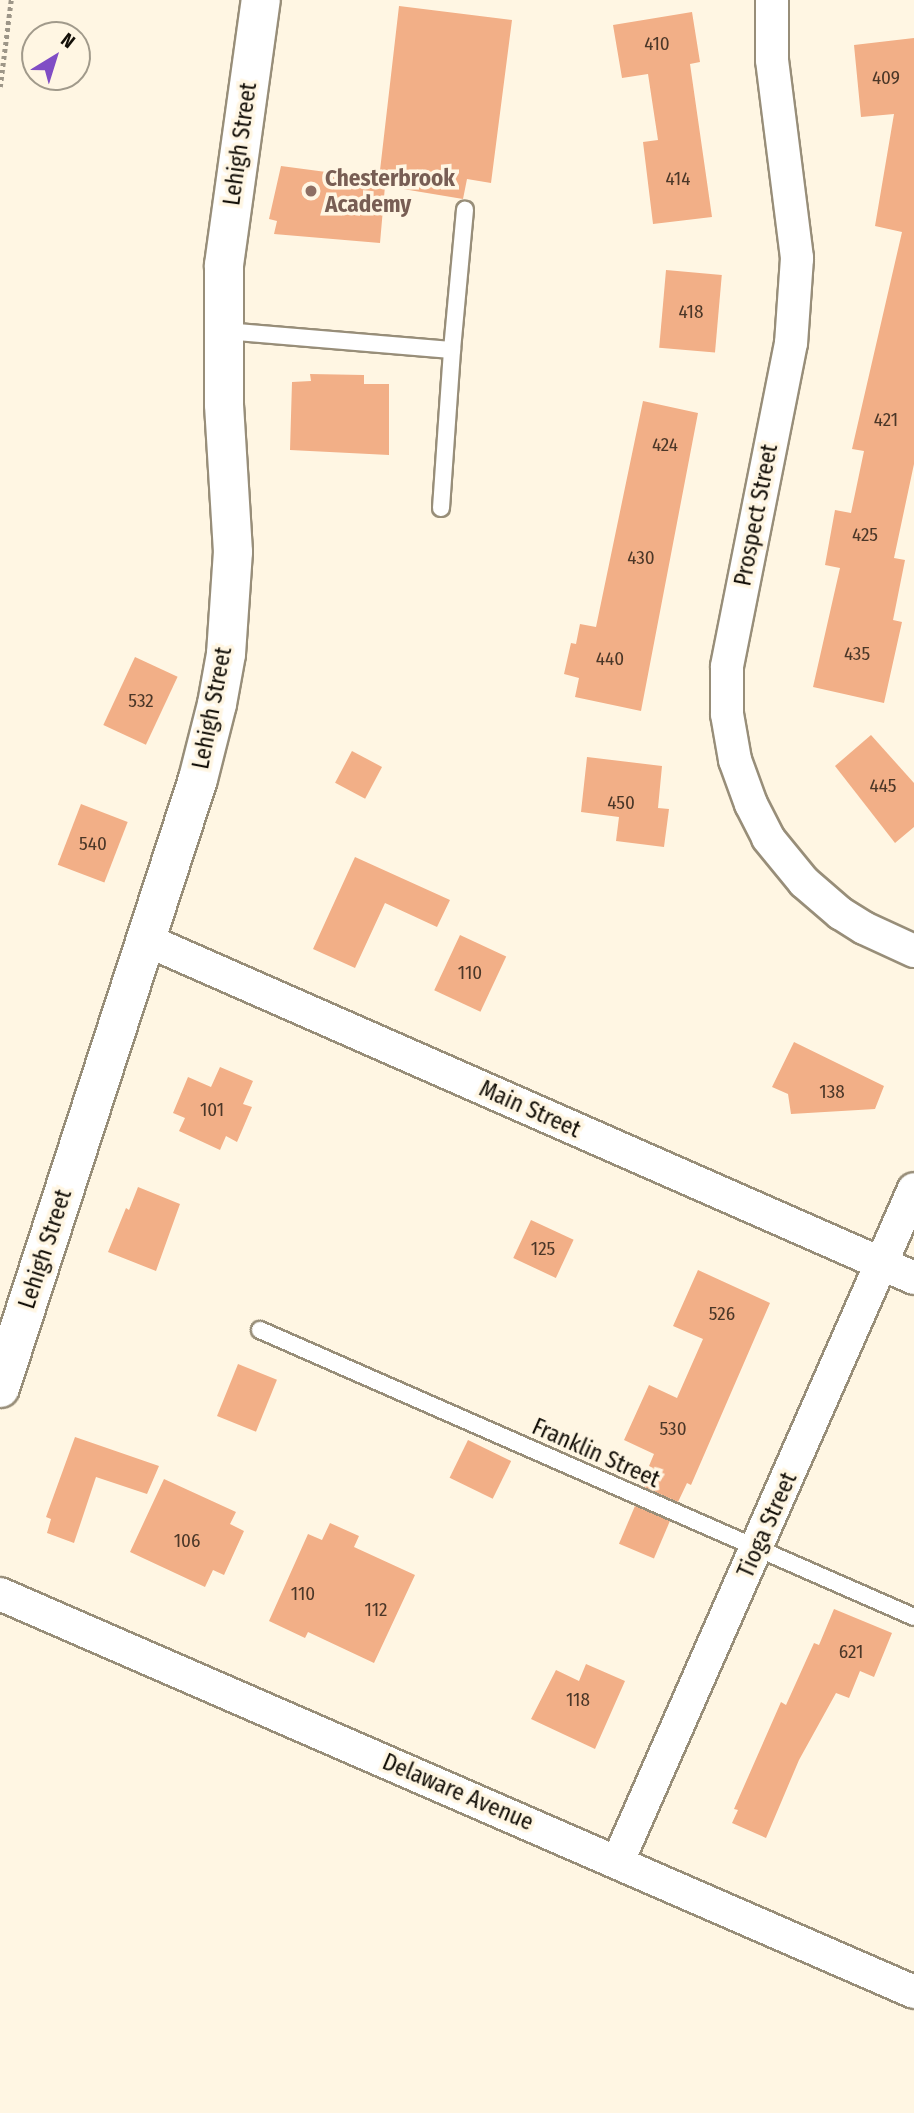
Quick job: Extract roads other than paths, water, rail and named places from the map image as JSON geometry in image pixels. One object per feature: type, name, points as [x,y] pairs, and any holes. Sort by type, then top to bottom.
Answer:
[{"type":"street","name":"Lehigh Street","points":[[0,1388],[198,779],[218,704],[226,654],[233,552],[223,404],[224,265],[261,0]]},
{"type":"street","name":"Prospect Street","points":[[772,0],[772,60],[797,258],[792,331],[727,667],[727,714],[735,760],[751,804],[768,838],[804,882],[840,913],[864,928],[914,951]]},
{"type":"street","name":"Main Street","points":[[146,940],[914,1278]]},
{"type":"street","name":"Tioga Street","points":[[618,1861],[914,1188]]},
{"type":"street","name":"Delaware Avenue","points":[[0,1594],[914,1992]]},
{"type":"lane","points":[[441,509],[465,210]]},
{"type":"lane","points":[[224,331],[452,350]]},
{"type":"lane","name":"Franklin Street","points":[[260,1330],[914,1617]]},
{"type":"place","name":"Chesterbrook Academy","points":[[311,191]]}]
